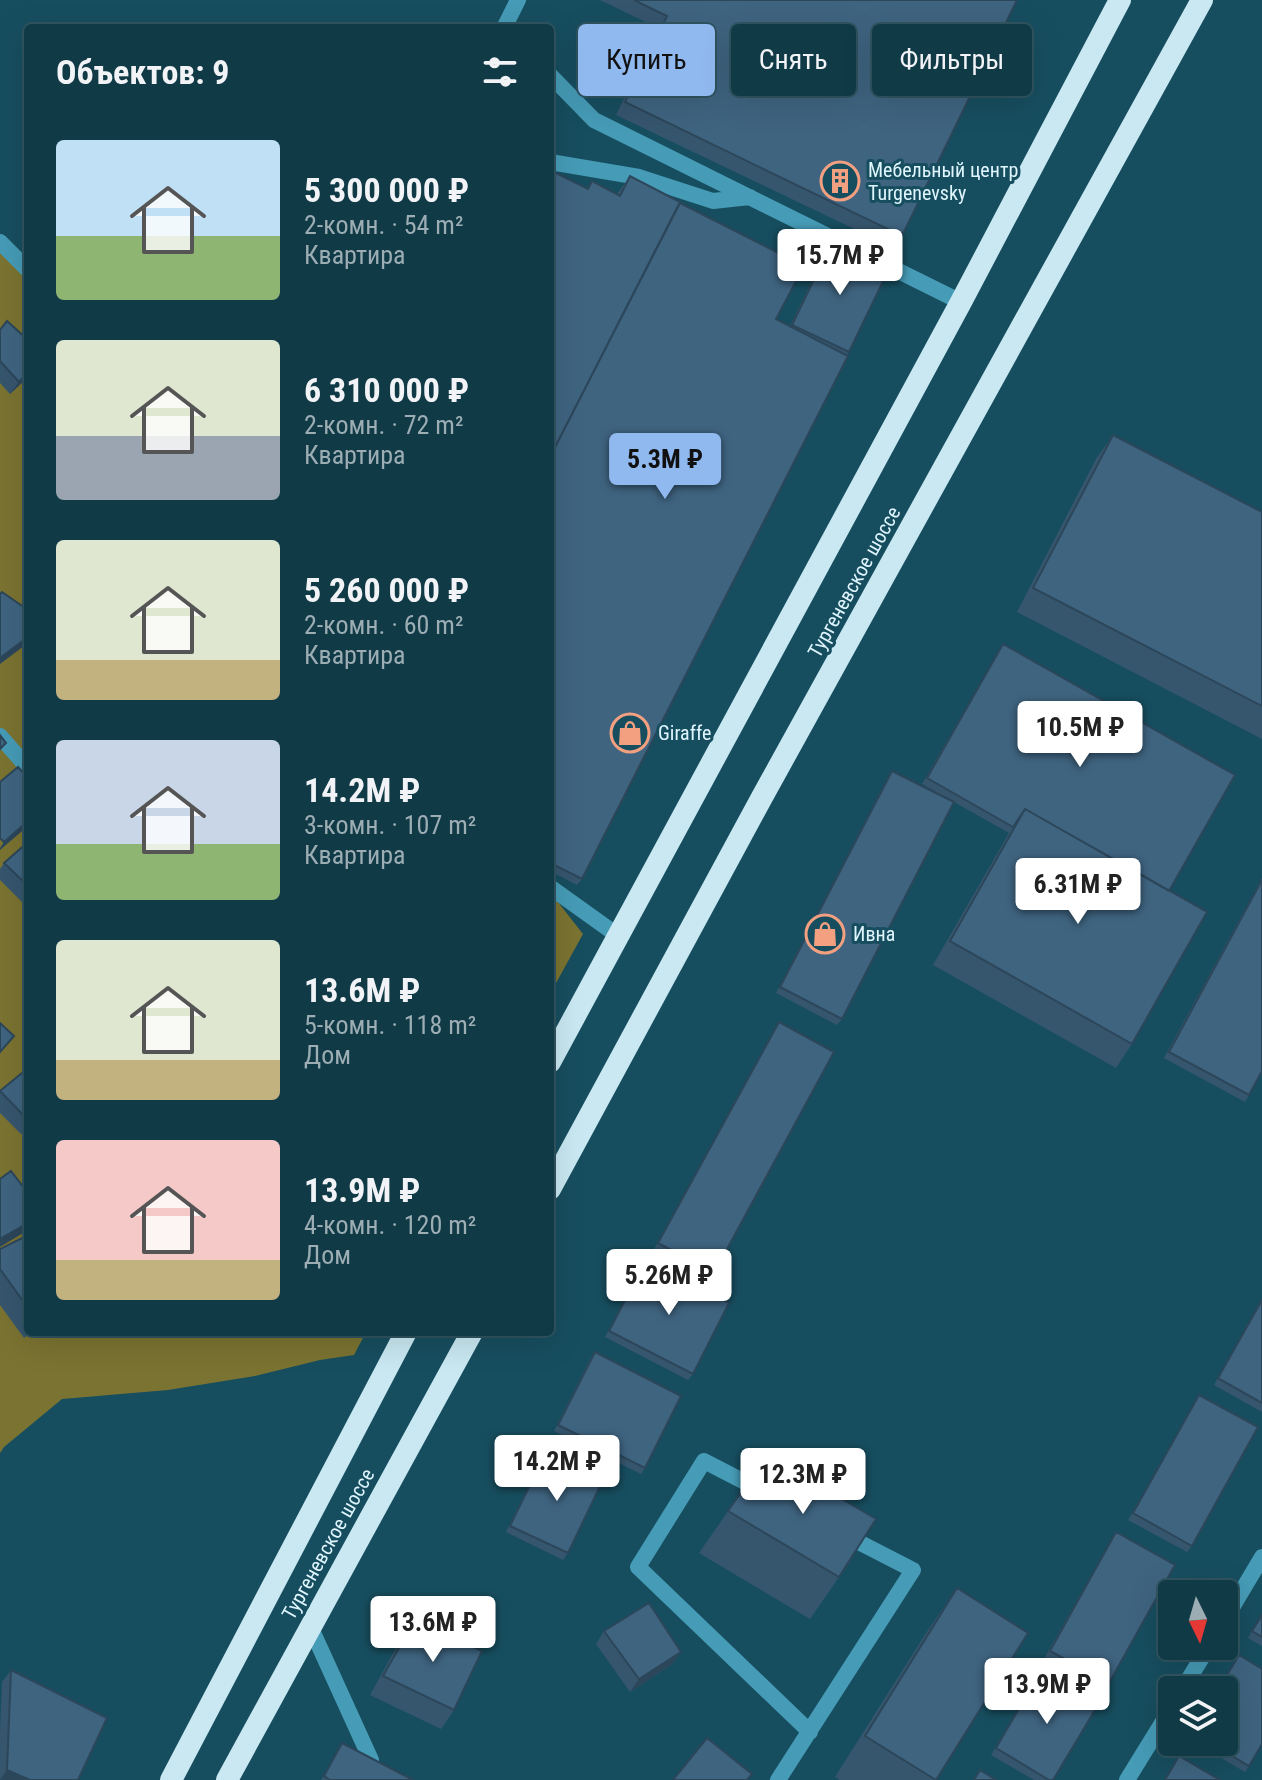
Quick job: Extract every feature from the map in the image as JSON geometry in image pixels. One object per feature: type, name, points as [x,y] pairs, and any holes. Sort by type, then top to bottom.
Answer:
[{"type":"highway","name":"Тургеневское шоссе","points":[[554,1054],[961,302],[1120,0]]},
{"type":"highway","name":"Тургеневское шоссе","points":[[554,1182],[1202,0]]},
{"type":"highway","name":"Тургеневское шоссе","points":[[171,1780],[404,1336]]},
{"type":"highway","name":"Тургеневское шоссе","points":[[227,1780],[470,1336]]},
{"type":"street","points":[[506,24],[518,0]]},
{"type":"street","points":[[554,79],[594,120],[961,302]]},
{"type":"street","points":[[554,163],[639,177],[713,201],[752,197]]},
{"type":"street","points":[[0,242],[24,266]]},
{"type":"street","points":[[0,736],[24,763]]},
{"type":"street","points":[[554,890],[617,935]]},
{"type":"street","points":[[773,1497],[704,1461],[638,1567],[810,1732]]},
{"type":"street","points":[[778,1780],[913,1570],[829,1526]]},
{"type":"street","points":[[1238,1597],[1262,1557]]},
{"type":"street","points":[[310,1626],[371,1760],[362,1780]]},
{"type":"street","points":[[1127,1780],[1158,1730]]},
{"type":"shaded area","points":[[0,237],[24,265],[24,1336],[364,1336],[354,1355],[255,1376],[168,1390],[62,1399],[0,1453]]},
{"type":"shaded area","points":[[554,897],[583,934],[554,987]]},
{"type":"building","points":[[634,0],[1017,0],[1005,24],[872,24],[872,96],[970,96],[902,236],[625,102],[628,96],[715,96],[715,24],[663,24],[667,16]]},
{"type":"building","points":[[554,172],[588,189],[592,181],[620,196],[630,176],[680,202],[554,449]]},
{"type":"building","points":[[680,203],[804,266],[776,319],[848,356],[582,879],[554,865],[554,449]]},
{"type":"building","points":[[832,242],[889,269],[849,352],[792,325]]},
{"type":"building","points":[[7,321],[24,336],[24,377],[19,382],[0,361],[0,330]]},
{"type":"building","points":[[1113,435],[1262,512],[1262,706],[1033,588]]},
{"type":"building","points":[[2,592],[24,607],[24,640],[0,658]]},
{"type":"building","points":[[1003,644],[1235,775],[1169,891],[1025,809],[1013,827],[927,778]]},
{"type":"building","points":[[0,735],[6,743],[0,749]]},
{"type":"building","points":[[18,767],[24,774],[24,824],[4,842],[0,838],[0,782]]},
{"type":"building","points":[[892,771],[954,802],[842,1019],[780,987]]},
{"type":"building","points":[[1025,809],[1207,912],[1132,1044],[950,941]]},
{"type":"building","points":[[24,846],[24,882],[4,863]]},
{"type":"building","points":[[1262,880],[1262,1071],[1249,1095],[1169,1052]]},
{"type":"building","points":[[779,1022],[834,1052],[714,1273],[658,1243]]},
{"type":"building","points":[[0,1023],[14,1036],[0,1052]]},
{"type":"building","points":[[24,1071],[24,1116],[0,1091]]},
{"type":"building","points":[[11,1171],[24,1188],[24,1225],[0,1239],[0,1179]]},
{"type":"building","points":[[24,1237],[24,1302],[0,1269],[0,1249]]},
{"type":"building","points":[[646,1260],[729,1303],[693,1374],[609,1331]]},
{"type":"building","points":[[1262,1300],[1262,1403],[1218,1378]]},
{"type":"building","points":[[595,1352],[681,1396],[645,1468],[558,1425]]},
{"type":"building","points":[[1199,1395],[1258,1427],[1192,1546],[1133,1513]]},
{"type":"building","points":[[546,1452],[603,1480],[568,1553],[510,1526]]},
{"type":"building","points":[[767,1455],[876,1519],[839,1577],[728,1511]]},
{"type":"building","points":[[1116,1532],[1175,1565],[1167,1580],[1158,1580],[1158,1595],[1109,1683],[1050,1651]]},
{"type":"building","points":[[957,1588],[1028,1633],[936,1780],[865,1736]]},
{"type":"building","points":[[649,1603],[681,1652],[639,1679],[604,1631]]},
{"type":"building","points":[[1262,1615],[1262,1637],[1252,1631]]},
{"type":"building","points":[[415,1619],[482,1651],[454,1710],[383,1676]]},
{"type":"building","points":[[1238,1657],[1262,1669],[1262,1744],[1249,1766],[1232,1756],[1238,1756],[1238,1676],[1226,1676]]},
{"type":"building","points":[[11,1670],[107,1718],[78,1780],[30,1780],[7,1770]]},
{"type":"building","points":[[1041,1671],[1098,1705],[1053,1780],[996,1748]]},
{"type":"building","points":[[707,1738],[752,1774],[747,1780],[673,1780]]},
{"type":"building","points":[[342,1743],[413,1780],[330,1780],[324,1776]]},
{"type":"building","points":[[1179,1756],[1220,1780],[1165,1780]]},
{"type":"building","points":[[980,1770],[996,1780],[974,1780]]},
{"type":"place","name":"Мебельный центр Turgenevsky","points":[[840,181]]},
{"type":"place","name":"Giraffe","points":[[630,733]]},
{"type":"place","name":"Ивна","points":[[825,934]]}]
